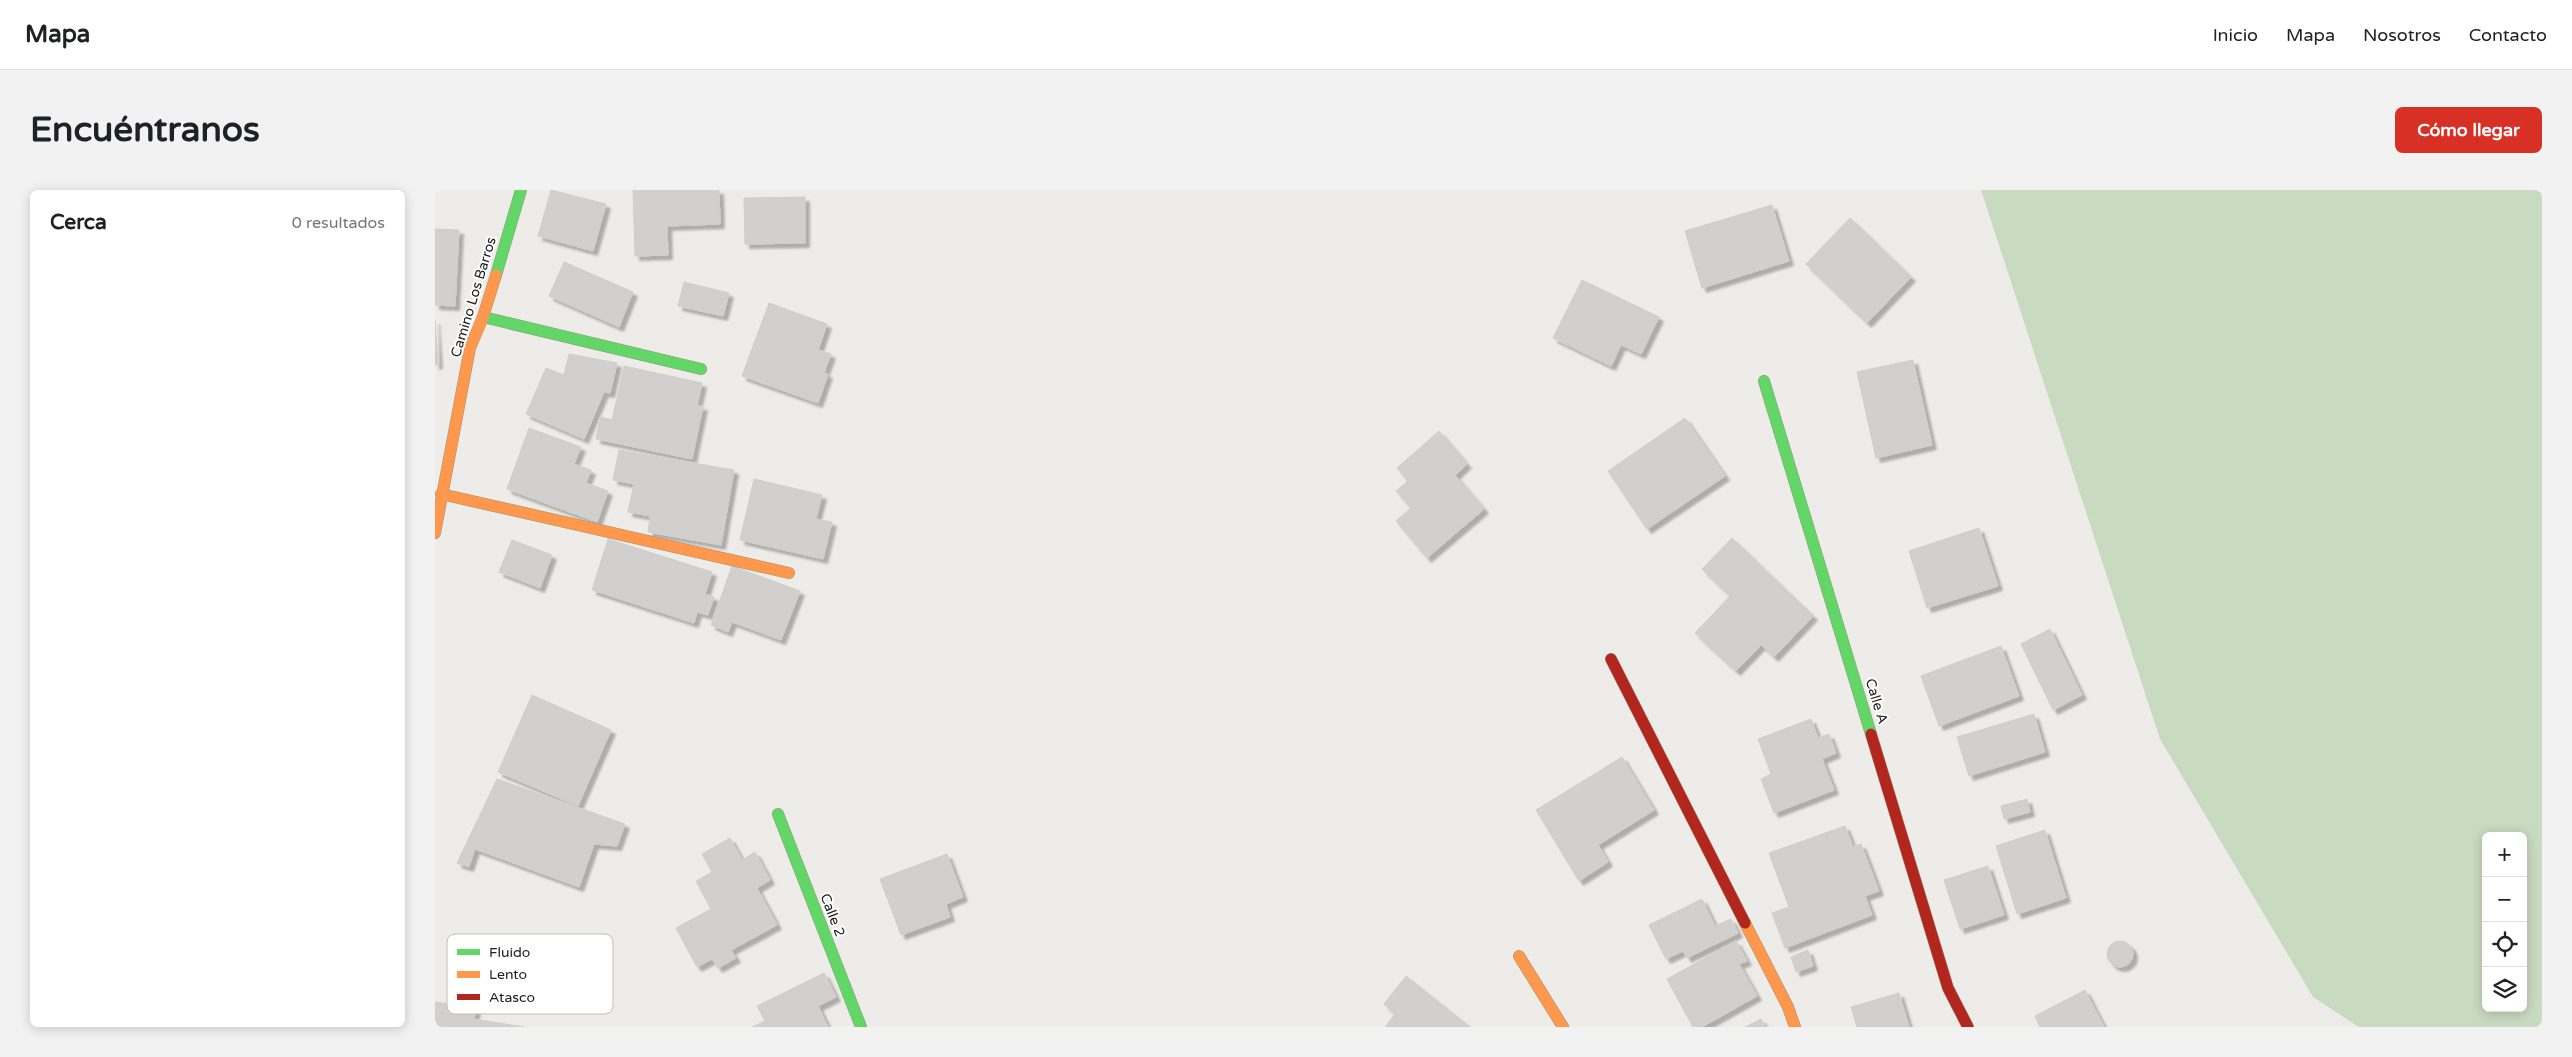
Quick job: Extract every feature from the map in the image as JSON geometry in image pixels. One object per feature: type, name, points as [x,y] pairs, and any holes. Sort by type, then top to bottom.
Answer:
[{"type":"street","name":"Camino Los Barros","points":[[435,533],[470,348],[483,317],[521,190]]},
{"type":"street","points":[[483,317],[701,369]]},
{"type":"street","name":"Calle A","points":[[1764,381],[1948,988],[1968,1027]]},
{"type":"street","points":[[441,494],[789,573]]},
{"type":"street","points":[[1611,660],[1783,999],[1795,1027]]},
{"type":"street","name":"Calle 2","points":[[778,814],[861,1027]]},
{"type":"street","points":[[1519,956],[1563,1027]]},
{"type":"green space","points":[[1981,190],[2542,190],[2542,1027],[2359,1027],[2313,997],[2160,739]]},
{"type":"building","points":[[551,190],[606,204],[593,251],[538,236]]},
{"type":"building","points":[[633,190],[719,190],[720,224],[667,226],[668,255],[635,256]]},
{"type":"building","points":[[805,197],[805,243],[745,244],[744,198]]},
{"type":"building","points":[[1772,205],[1789,261],[1702,288],[1685,231]]},
{"type":"building","points":[[1850,218],[1911,277],[1867,323],[1806,264]]},
{"type":"building","points":[[435,229],[459,230],[455,306],[435,305]]},
{"type":"building","points":[[564,262],[633,292],[619,327],[549,296]]},
{"type":"building","points":[[1582,280],[1659,317],[1641,354],[1621,345],[1611,366],[1553,338]]},
{"type":"building","points":[[684,282],[729,293],[723,316],[678,306]]},
{"type":"building","points":[[769,303],[827,324],[818,350],[831,354],[824,373],[828,374],[818,403],[742,376]]},
{"type":"building","points":[[435,320],[438,364],[435,365]]},
{"type":"building","points":[[569,354],[617,363],[610,393],[604,392],[584,439],[526,414],[546,368],[564,375]]},
{"type":"building","points":[[1913,360],[1932,445],[1876,458],[1857,372]]},
{"type":"building","points":[[624,366],[702,383],[697,406],[703,406],[692,459],[596,439],[600,417],[612,420]]},
{"type":"building","points":[[1685,418],[1725,476],[1647,529],[1608,471]]},
{"type":"building","points":[[529,428],[581,447],[574,464],[591,470],[586,483],[608,491],[597,522],[507,489]]},
{"type":"building","points":[[1439,431],[1467,464],[1455,475],[1484,509],[1427,558],[1396,521],[1411,508],[1396,491],[1408,481],[1397,468]]},
{"type":"building","points":[[619,450],[734,470],[721,545],[648,532],[650,516],[628,512],[634,484],[613,480]]},
{"type":"building","points":[[754,479],[822,495],[816,519],[832,522],[823,559],[740,540]]},
{"type":"building","points":[[1979,528],[1998,586],[1927,608],[1909,551]]},
{"type":"building","points":[[1732,538],[1813,616],[1774,657],[1761,645],[1736,671],[1695,633],[1730,596],[1702,569]]},
{"type":"building","points":[[608,539],[712,572],[705,594],[714,597],[708,615],[697,612],[694,623],[592,590]]},
{"type":"building","points":[[512,540],[552,555],[540,588],[499,572]]},
{"type":"building","points":[[732,566],[800,591],[781,640],[732,622],[728,632],[711,625]]},
{"type":"building","points":[[2050,629],[2082,695],[2053,710],[2021,644]]},
{"type":"building","points":[[2001,646],[2019,696],[1939,726],[1921,676]]},
{"type":"building","points":[[532,695],[611,730],[578,806],[498,772]]},
{"type":"building","points":[[2034,714],[2045,752],[1969,776],[1957,737]]},
{"type":"building","points":[[1811,719],[1818,738],[1829,734],[1836,753],[1822,759],[1834,790],[1774,813],[1761,779],[1771,774],[1758,739]]},
{"type":"building","points":[[1622,757],[1654,810],[1598,845],[1608,862],[1579,881],[1536,810]]},
{"type":"building","points":[[497,779],[625,824],[617,846],[594,844],[579,887],[475,849],[469,867],[457,863]]},
{"type":"building","points":[[2027,799],[2030,812],[2004,819],[2001,806]]},
{"type":"building","points":[[1845,826],[1853,847],[1861,844],[1879,891],[1865,896],[1872,915],[1785,948],[1772,913],[1789,907],[1769,853]]},
{"type":"building","points":[[2045,830],[2066,898],[2017,914],[1996,846]]},
{"type":"building","points":[[730,838],[742,860],[755,852],[770,880],[757,888],[777,925],[731,950],[736,958],[718,968],[712,959],[697,967],[676,928],[711,909],[696,881],[712,872],[702,854]]},
{"type":"building","points":[[947,854],[963,897],[946,904],[950,917],[901,935],[880,879]]},
{"type":"building","points":[[1988,866],[2004,915],[1960,929],[1944,880]]},
{"type":"building","points":[[1702,899],[1715,926],[1731,919],[1738,933],[1687,958],[1683,951],[1666,959],[1649,925]]},
{"type":"building","points":[[1736,941],[1747,961],[1739,964],[1757,996],[1702,1027],[1693,1027],[1667,979]]},
{"type":"building","points":[[2120,941],[2129,945],[2133,954],[2129,963],[2120,967],[2111,963],[2107,954],[2111,945]]},
{"type":"building","points":[[1808,950],[1813,966],[1796,972],[1791,957]]},
{"type":"building","points":[[824,973],[836,997],[818,1006],[828,1027],[752,1027],[765,1021],[757,1006]]},
{"type":"building","points":[[1406,976],[1470,1027],[1385,1027],[1395,1014],[1384,1004]]},
{"type":"building","points":[[2085,990],[2104,1027],[2040,1027],[2035,1016]]},
{"type":"building","points":[[1899,993],[1909,1027],[1857,1027],[1851,1007]]},
{"type":"building","points":[[435,1002],[447,1004],[447,1014],[475,1014],[474,1019],[524,1027],[435,1027]]},
{"type":"building","points":[[1761,1019],[1765,1027],[1745,1027]]},
{"type":"traffic: fast","points":[[496,275],[521,190]]},
{"type":"traffic: fast","points":[[483,317],[701,369]]},
{"type":"traffic: fast","points":[[1764,381],[1871,734]]},
{"type":"traffic: fast","points":[[778,814],[861,1027]]},
{"type":"traffic: slow","points":[[435,533],[470,348],[483,317],[496,275]]},
{"type":"traffic: slow","points":[[441,494],[789,573]]},
{"type":"traffic: slow","points":[[1745,923],[1788,1007],[1795,1027]]},
{"type":"traffic: slow","points":[[1519,956],[1563,1027]]},
{"type":"traffic: jam","points":[[1611,659],[1745,923]]},
{"type":"traffic: jam","points":[[1871,734],[1948,988],[1968,1027]]}]
